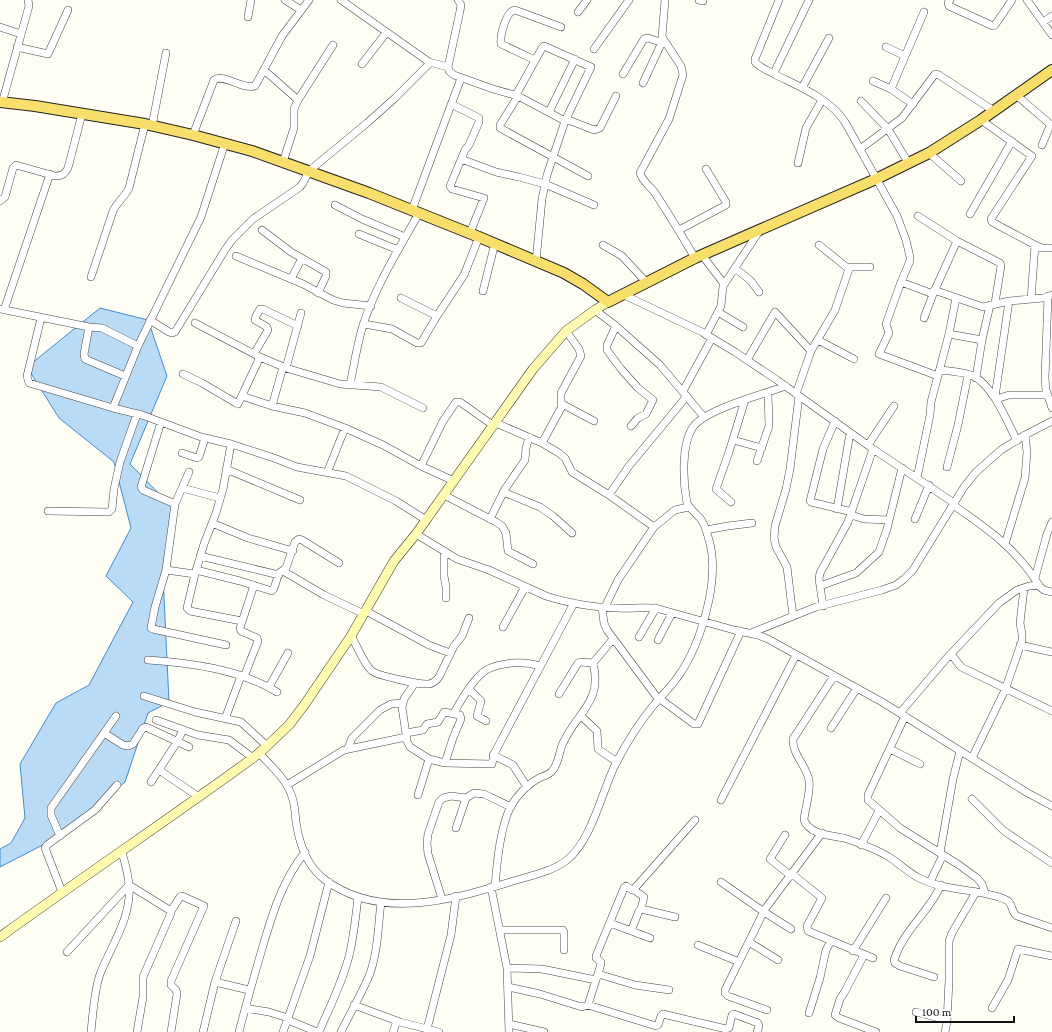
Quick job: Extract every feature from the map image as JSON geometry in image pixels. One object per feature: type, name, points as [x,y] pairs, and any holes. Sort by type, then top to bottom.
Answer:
[{"type":"main road","points":[[1,103],[148,125],[225,143],[284,162],[416,211],[495,243],[564,273],[583,284],[608,302],[699,256],[910,164],[981,120],[1052,70]]},
{"type":"street","points":[[1,103],[29,6],[28,0]]},
{"type":"street","points":[[248,17],[251,0]]},
{"type":"street","points":[[285,0],[301,10]]},
{"type":"street","points":[[193,135],[214,79],[219,78],[253,87],[256,85],[282,36],[309,0]]},
{"type":"street","points":[[350,385],[358,342],[364,324],[384,276],[405,238],[416,211],[452,104],[453,72],[461,5],[458,0]]},
{"type":"street","points":[[578,12],[587,0]]},
{"type":"street","points":[[594,49],[629,0]]},
{"type":"street","points":[[665,0],[662,34],[664,43],[681,66],[683,72],[669,119],[640,173],[679,230],[699,256],[724,284]]},
{"type":"street","points":[[780,0],[765,32],[754,61],[757,65],[822,100],[841,115],[896,216],[908,244],[910,261],[886,324],[889,333],[879,354],[881,356],[939,373],[968,375],[976,378],[996,398],[1017,441]]},
{"type":"street","points":[[774,73],[809,0]]},
{"type":"street","points":[[950,0],[948,4],[949,6],[992,26],[995,25],[1012,0]]},
{"type":"street","points":[[1027,0],[1052,35]]},
{"type":"street","points":[[343,1],[430,63],[488,88],[517,95],[565,120],[598,130],[616,96]]},
{"type":"street","points":[[17,47],[46,55],[49,53],[68,10]]},
{"type":"street","points":[[535,60],[503,45],[501,39],[507,16],[513,10],[561,28]]},
{"type":"street","points":[[890,89],[924,12]]},
{"type":"street","points":[[1043,22],[1052,16]]},
{"type":"street","points":[[0,27],[21,34]]},
{"type":"street","points":[[362,64],[386,33]]},
{"type":"street","points":[[623,74],[644,39],[648,38],[664,43]]},
{"type":"street","points":[[802,88],[829,38]]},
{"type":"street","points":[[643,84],[664,43]]},
{"type":"street","points":[[284,162],[294,128],[294,109],[298,100],[333,45]]},
{"type":"street","points":[[536,261],[545,184],[553,157],[565,120],[591,68],[575,59],[544,46],[500,125],[500,128],[553,157],[588,176]]},
{"type":"street","points":[[886,47],[905,56]]},
{"type":"street","points":[[91,277],[113,211],[117,204],[126,195],[129,188],[148,125],[166,53]]},
{"type":"street","points":[[549,112],[575,59]]},
{"type":"street","points":[[150,320],[169,332],[175,332],[232,240],[253,219],[300,187],[430,63]]},
{"type":"street","points":[[264,70],[298,100]]},
{"type":"street","points":[[860,149],[902,118],[932,76],[937,74],[994,111]]},
{"type":"street","points":[[873,81],[890,89],[913,104]]},
{"type":"street","points":[[1016,95],[1050,124],[1050,128],[1042,145]]},
{"type":"street","points":[[798,163],[806,128],[822,100]]},
{"type":"street","points":[[861,101],[888,129],[910,164]]},
{"type":"street","points":[[364,324],[392,329],[420,343],[464,275],[484,198],[450,187],[465,150],[474,134],[479,118],[452,104]]},
{"type":"street","points":[[0,201],[5,197],[13,168],[16,165],[58,176],[64,174],[82,114]]},
{"type":"street","points":[[981,120],[1030,153],[1032,157],[991,219],[991,222],[1042,248],[1052,248]]},
{"type":"street","points":[[970,214],[1012,141]]},
{"type":"street","points":[[113,408],[125,376],[150,320],[202,217],[225,143]]},
{"type":"street","points":[[929,153],[961,181]]},
{"type":"street","points":[[461,159],[496,172],[545,184],[594,205]]},
{"type":"street","points":[[679,230],[726,205],[726,202],[706,169]]},
{"type":"street","points":[[50,174],[2,309],[41,318],[102,328],[138,346]]},
{"type":"street","points":[[335,205],[405,238]]},
{"type":"street","points":[[918,216],[957,241],[1000,264],[1001,266],[982,340],[976,378]]},
{"type":"street","points":[[262,230],[302,258],[327,273],[318,293]]},
{"type":"street","points":[[609,495],[629,466],[685,394],[722,303],[722,289],[724,284],[761,230]]},
{"type":"street","points":[[359,234],[398,250]]},
{"type":"street","points":[[924,318],[933,292],[957,241]]},
{"type":"street","points":[[483,291],[495,243]]},
{"type":"street","points":[[603,245],[622,256],[646,282]]},
{"type":"street","points":[[819,245],[849,269]]},
{"type":"street","points":[[1032,299],[1035,245]]},
{"type":"street","points":[[236,256],[291,279],[338,302],[371,306]]},
{"type":"street","points":[[291,279],[302,258]]},
{"type":"street","points":[[849,269],[852,267],[870,267]]},
{"type":"street","points":[[735,268],[751,282],[759,292]]},
{"type":"street","points":[[793,616],[788,567],[776,547],[774,538],[775,526],[790,470],[798,395],[812,351],[835,310],[849,269]]},
{"type":"street","points":[[901,282],[980,306],[1050,296],[1045,378],[1052,408]]},
{"type":"street","points":[[622,294],[709,336],[786,386],[870,447],[929,486],[1006,544],[1025,565],[1044,590],[1052,592]]},
{"type":"street","points":[[401,298],[437,316]]},
{"type":"street","points":[[917,478],[930,415],[931,402],[949,334],[956,298]]},
{"type":"street","points":[[996,398],[1009,301]]},
{"type":"street","points":[[0,937],[62,892],[122,852],[256,755],[289,724],[305,704],[351,636],[386,575],[403,550],[444,496],[538,364],[566,332],[608,302]]},
{"type":"street","points":[[183,374],[202,383],[236,403],[239,403],[268,330],[267,327],[255,320],[260,309],[298,326]]},
{"type":"street","points":[[595,310],[616,326],[660,365],[704,417]]},
{"type":"street","points":[[718,312],[743,328]]},
{"type":"street","points":[[747,360],[775,312],[812,351]]},
{"type":"street","points":[[272,406],[301,313]]},
{"type":"street","points":[[41,318],[27,376],[27,381],[32,384],[142,415],[205,438],[231,444],[297,467],[339,474],[396,501],[426,520]]},
{"type":"street","points":[[196,323],[257,356],[285,368],[338,383],[381,387],[423,408]]},
{"type":"street","points":[[616,326],[607,345],[607,350],[638,388],[653,400],[646,414],[638,418],[631,426]]},
{"type":"street","points":[[89,327],[84,358],[125,376]]},
{"type":"street","points":[[542,443],[561,408],[562,393],[580,359],[580,350],[566,332]]},
{"type":"street","points":[[949,334],[982,340]]},
{"type":"street","points":[[818,340],[854,359]]},
{"type":"street","points":[[946,466],[958,425],[968,375]]},
{"type":"street","points":[[156,720],[198,735],[229,740],[256,755],[287,785],[292,795],[297,826],[305,852],[314,869],[329,882],[358,897],[381,902],[405,904],[442,899],[493,887],[560,865],[570,856],[591,825],[617,762],[646,715],[676,680],[685,665],[704,622],[713,574],[711,547],[706,530],[700,519],[689,507],[686,500],[684,469],[686,444],[693,427],[704,417],[714,412],[786,386]]},
{"type":"street","points":[[757,461],[769,426],[768,393]]},
{"type":"street","points":[[996,398],[1009,395],[1048,395]]},
{"type":"street","points":[[242,396],[272,406],[305,413],[345,428],[383,445],[421,466],[454,481]]},
{"type":"street","points":[[731,502],[717,491],[716,488],[745,400]]},
{"type":"street","points":[[421,466],[443,421],[456,402],[460,402],[495,425],[542,443],[565,458],[572,472],[654,526]]},
{"type":"street","points":[[562,404],[594,422]]},
{"type":"street","points":[[823,606],[820,586],[821,569],[841,536],[851,513],[870,447],[894,406]]},
{"type":"street","points":[[48,511],[109,512],[112,509],[114,489],[124,447],[142,415]]},
{"type":"street","points":[[835,421],[823,449],[810,501],[851,513],[864,519],[890,520]]},
{"type":"street","points":[[751,633],[823,606],[896,585],[913,570],[964,487],[976,472],[1001,450],[1052,421]]},
{"type":"street","points":[[162,422],[141,487],[143,490],[175,504]]},
{"type":"street","points":[[327,473],[345,428]]},
{"type":"street","points":[[837,509],[850,432]]},
{"type":"street","points":[[1006,544],[1026,472],[1027,452],[1025,435]]},
{"type":"street","points":[[490,519],[503,492],[525,460],[529,437]]},
{"type":"street","points":[[182,453],[197,458],[199,457],[205,438]]},
{"type":"street","points":[[733,440],[762,448]]},
{"type":"street","points":[[231,444],[220,498],[195,572],[188,610],[242,621]]},
{"type":"street","points":[[820,586],[856,573],[876,555],[881,547],[890,520],[902,468]]},
{"type":"street","points":[[226,469],[300,500]]},
{"type":"street","points":[[189,472],[175,504],[166,570],[155,607],[151,628],[226,645]]},
{"type":"street","points":[[915,519],[929,486]]},
{"type":"street","points":[[182,488],[220,498]]},
{"type":"street","points":[[503,492],[540,507],[553,516],[572,533]]},
{"type":"street","points":[[444,496],[500,524],[507,538],[508,551],[533,564]]},
{"type":"street","points":[[689,507],[675,510],[654,526],[618,580],[604,607],[604,623],[613,639],[659,699],[694,724],[698,724],[741,632]]},
{"type":"street","points":[[1037,582],[1045,539],[1052,522]]},
{"type":"street","points":[[212,523],[248,538],[292,551]]},
{"type":"street","points":[[706,530],[752,523]]},
{"type":"street","points":[[416,534],[457,559],[489,570],[546,596],[574,603],[604,607],[656,608],[741,632],[751,633],[768,639],[902,715],[1026,792],[1052,806]]},
{"type":"street","points":[[166,570],[195,572],[254,585],[272,591],[281,573],[286,568],[296,541],[300,539],[339,564]]},
{"type":"street","points":[[444,551],[446,598]]},
{"type":"street","points":[[200,556],[281,573],[429,645],[450,653]]},
{"type":"street","points":[[985,894],[982,884],[977,878],[900,828],[869,801],[867,797],[890,749],[902,715],[951,654],[999,603],[1017,590],[1037,582]]},
{"type":"street","points":[[225,719],[258,640],[257,638],[241,630],[242,621],[254,585]]},
{"type":"street","points":[[503,626],[525,586]]},
{"type":"street","points":[[972,758],[1005,690],[1020,646],[1022,637],[1020,623],[1024,588]]},
{"type":"street","points":[[415,683],[402,703],[402,716],[407,744],[429,759],[445,763],[491,764],[493,762],[493,755],[574,603]]},
{"type":"street","points":[[639,637],[656,608]]},
{"type":"street","points":[[658,640],[672,613]]},
{"type":"street","points":[[351,636],[369,668],[373,671],[383,676],[415,683],[430,684],[436,680],[455,643],[462,636],[469,618]]},
{"type":"street","points":[[593,663],[613,639]]},
{"type":"street","points":[[1020,646],[1052,652]]},
{"type":"street","points":[[269,687],[288,653]]},
{"type":"street","points":[[951,654],[960,667],[1005,690],[1052,710]]},
{"type":"street","points":[[721,800],[796,655]]},
{"type":"street","points":[[148,660],[188,664],[242,677],[269,687],[277,692]]},
{"type":"street","points":[[454,713],[469,689],[483,673],[493,667],[522,662],[540,666]]},
{"type":"street","points":[[559,694],[578,663],[593,663]]},
{"type":"street","points":[[509,1032],[507,968],[493,887],[503,834],[511,807],[520,793],[537,780],[553,771],[567,736],[589,703],[594,690],[596,677],[593,663]]},
{"type":"street","points":[[834,676],[792,739],[794,748],[809,779],[804,820],[807,825],[822,834],[843,838],[884,854],[918,878],[1008,901],[1014,914],[1017,916],[1052,928]]},
{"type":"street","points":[[831,728],[856,688]]},
{"type":"street","points":[[469,689],[481,701],[477,716],[486,722]]},
{"type":"street","points":[[144,696],[195,712],[237,721],[244,724],[267,746]]},
{"type":"street","points":[[348,748],[352,738],[382,708],[391,704],[402,703]]},
{"type":"street","points":[[287,785],[348,748],[423,730],[428,724],[438,722],[444,712],[460,715],[462,718],[453,738],[445,763]]},
{"type":"street","points":[[60,836],[51,815],[51,808],[116,716]]},
{"type":"street","points":[[581,716],[597,731],[598,749],[617,762]]},
{"type":"street","points":[[104,733],[123,745],[128,746],[133,744],[143,728],[146,727],[188,747]]},
{"type":"street","points":[[150,782],[177,742],[182,730]]},
{"type":"street","points":[[890,749],[920,764]]},
{"type":"street","points":[[930,882],[941,854],[953,779],[960,751]]},
{"type":"street","points":[[493,755],[513,765],[527,787]]},
{"type":"street","points":[[418,795],[429,759]]},
{"type":"street","points":[[159,770],[199,797]]},
{"type":"street","points":[[62,892],[45,850],[60,836],[95,810],[117,785]]},
{"type":"street","points":[[456,828],[466,798],[471,794],[481,792],[511,807]]},
{"type":"street","points":[[442,899],[427,848],[428,834],[440,802],[443,798],[451,796],[466,798]]},
{"type":"street","points":[[972,799],[1004,830],[1052,863]]},
{"type":"street","points":[[861,844],[879,810]]},
{"type":"street","points":[[634,890],[695,820]]},
{"type":"street","points":[[767,1010],[726,995],[725,990],[764,912],[822,834]]},
{"type":"street","points":[[785,835],[770,860],[822,898],[808,924],[807,929],[810,932],[853,951],[873,958]]},
{"type":"street","points":[[91,1032],[100,974],[126,913],[130,894],[130,885],[122,852]]},
{"type":"street","points":[[239,1032],[249,990],[279,898],[295,866],[305,852]]},
{"type":"street","points":[[283,1032],[310,956],[329,882]]},
{"type":"street","points":[[721,882],[764,912],[791,928]]},
{"type":"street","points":[[130,885],[171,911]]},
{"type":"street","points":[[67,952],[130,885]]},
{"type":"street","points":[[934,977],[900,966],[895,963],[894,960],[905,936],[934,901],[941,885]]},
{"type":"street","points":[[588,1005],[601,963],[596,956],[626,886],[644,897],[641,909],[631,931]]},
{"type":"street","points":[[945,1032],[950,975],[949,941],[952,933],[976,892]]},
{"type":"street","points":[[137,1032],[143,997],[143,977],[171,911],[182,896],[204,906],[171,980],[171,985],[176,990],[177,994],[171,1032]]},
{"type":"street","points":[[427,1029],[451,935],[456,896]]},
{"type":"street","points":[[245,1008],[269,1012],[318,1032],[347,963],[358,897]]},
{"type":"street","points":[[853,951],[886,898]]},
{"type":"street","points":[[341,1032],[369,976],[375,953],[381,902]]},
{"type":"street","points":[[641,909],[675,917]]},
{"type":"street","points":[[203,1032],[214,982],[236,920]]},
{"type":"street","points":[[610,923],[650,938]]},
{"type":"street","points":[[500,930],[563,930],[564,950]]},
{"type":"street","points":[[809,1013],[820,978],[826,950],[831,941]]},
{"type":"street","points":[[749,942],[778,960]]},
{"type":"street","points":[[698,945],[739,962]]},
{"type":"street","points":[[992,1008],[1008,980],[1018,949],[1052,956]]},
{"type":"street","points":[[864,955],[840,998],[835,1015],[839,1018],[876,1032]]},
{"type":"street","points":[[507,968],[542,969],[669,990]]},
{"type":"street","points":[[214,982],[249,990]]},
{"type":"street","points":[[508,988],[540,994],[582,1007],[588,1005],[656,1026],[658,1025],[663,1014],[726,1029],[729,1028],[734,1014],[758,1023],[759,1026],[757,1032]]},
{"type":"street","points":[[354,1005],[397,1021],[439,1032]]},
{"type":"street","points":[[916,1012],[947,1020]]},
{"type":"street","points":[[392,1032],[397,1021]]},
{"type":"street","points":[[509,1024],[544,1032]]},
{"type":"water","points":[[100,308],[148,320],[167,376],[130,464],[175,510],[163,576],[169,702],[148,713],[125,782],[68,832],[0,867],[0,849],[11,843],[25,818],[20,764],[56,703],[89,685],[133,602],[106,576],[131,528],[114,462],[59,418],[27,367]]}]
